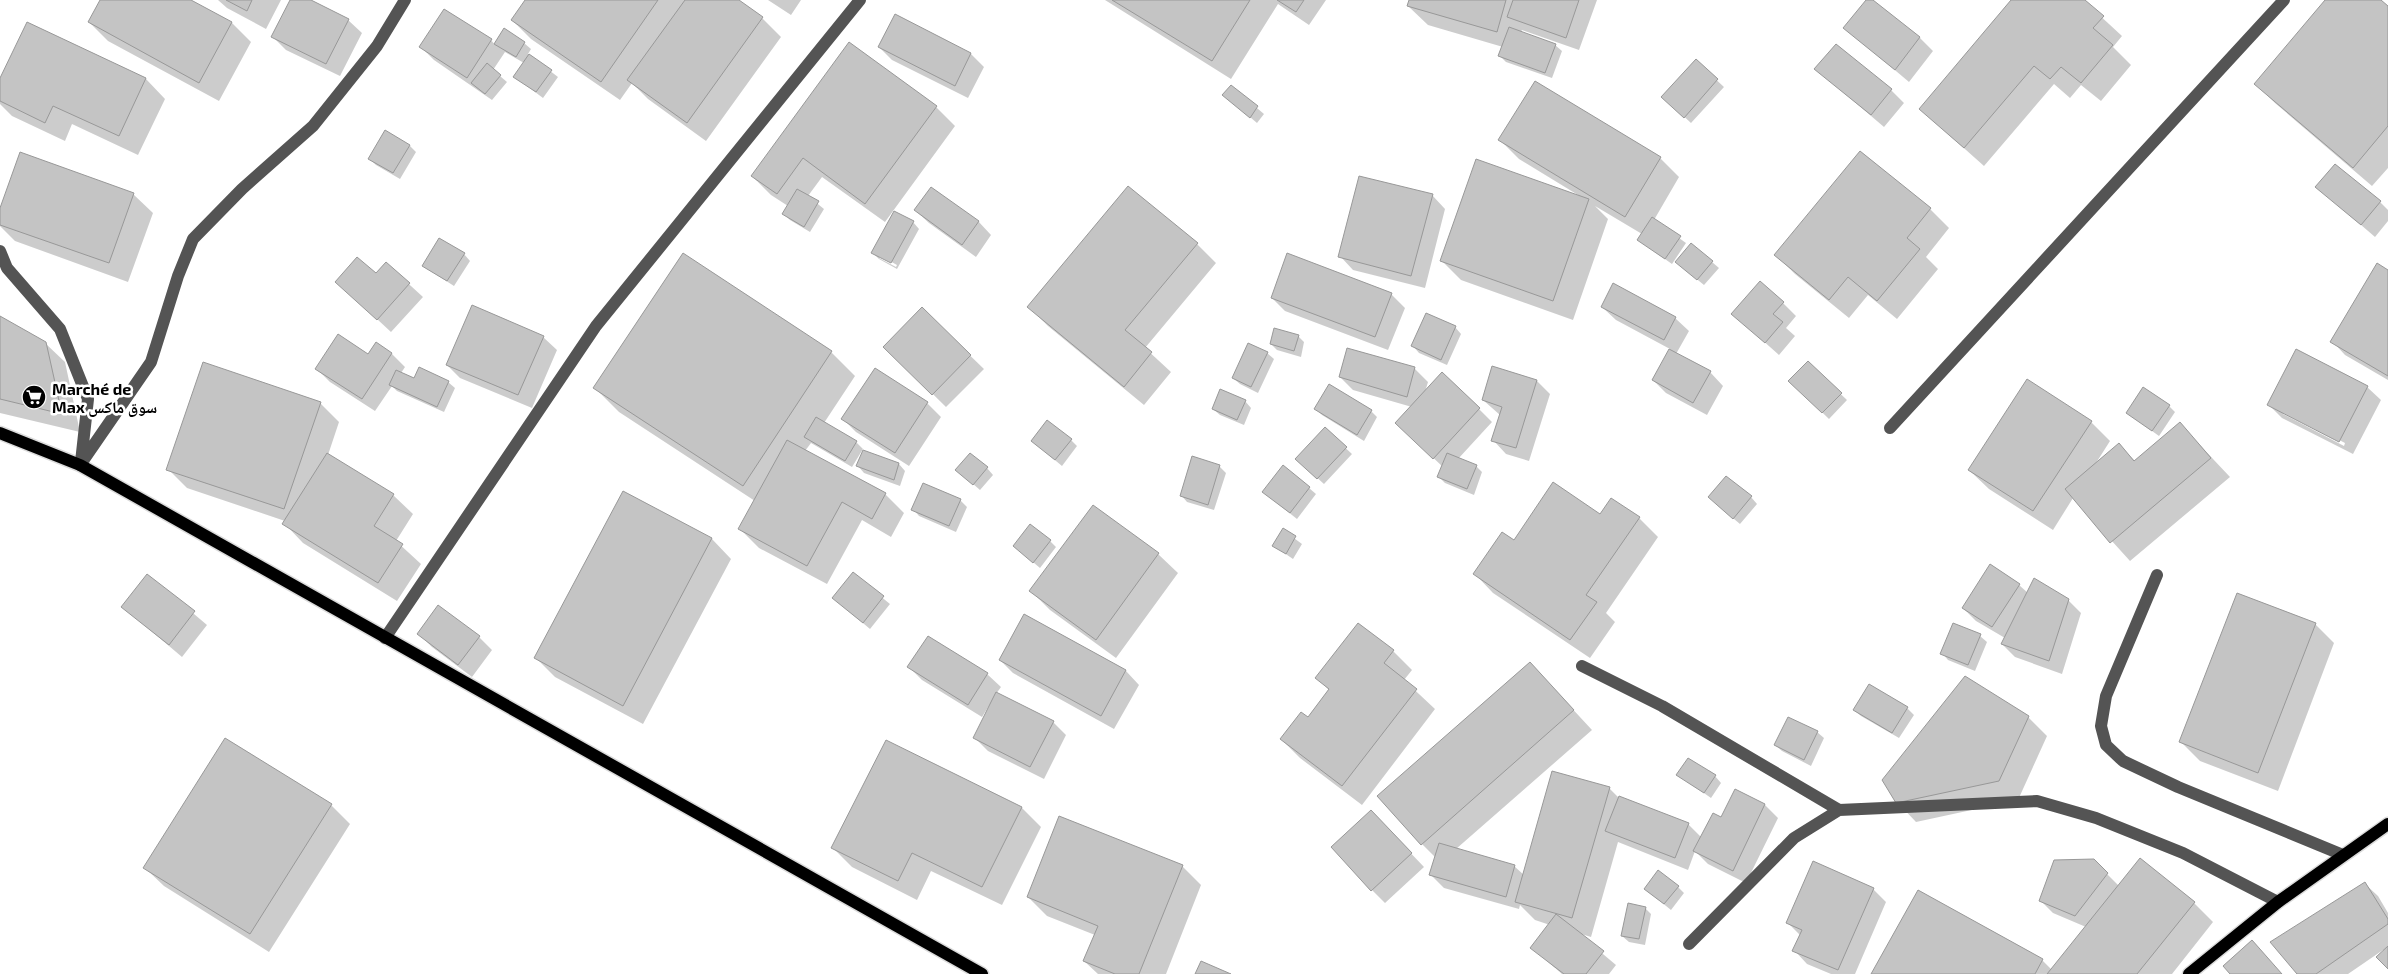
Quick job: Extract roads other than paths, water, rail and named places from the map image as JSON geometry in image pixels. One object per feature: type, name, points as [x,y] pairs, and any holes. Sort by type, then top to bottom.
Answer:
[{"type":"main road","points":[[0,433],[80,465],[982,974]]},
{"type":"main road","points":[[2189,974],[2278,902],[2388,824]]},
{"type":"street","points":[[80,465],[151,362],[178,276],[193,239],[242,189],[313,126],[377,46],[405,0]]},
{"type":"street","points":[[385,638],[596,326],[860,0]]},
{"type":"street","points":[[1890,428],[2284,0]]},
{"type":"street","points":[[0,251],[7,268],[60,329],[88,399],[80,465]]},
{"type":"street","points":[[2157,575],[2106,696],[2101,726],[2106,745],[2124,761],[2178,787],[2343,855]]},
{"type":"street","points":[[1582,666],[1662,706],[1839,810]]},
{"type":"street","points":[[1689,944],[1794,838],[1839,810],[2037,801],[2096,818],[2184,853],[2278,902]]},
{"type":"place","name":"Marché de Max سوق ماكس","points":[[34,397]]}]
